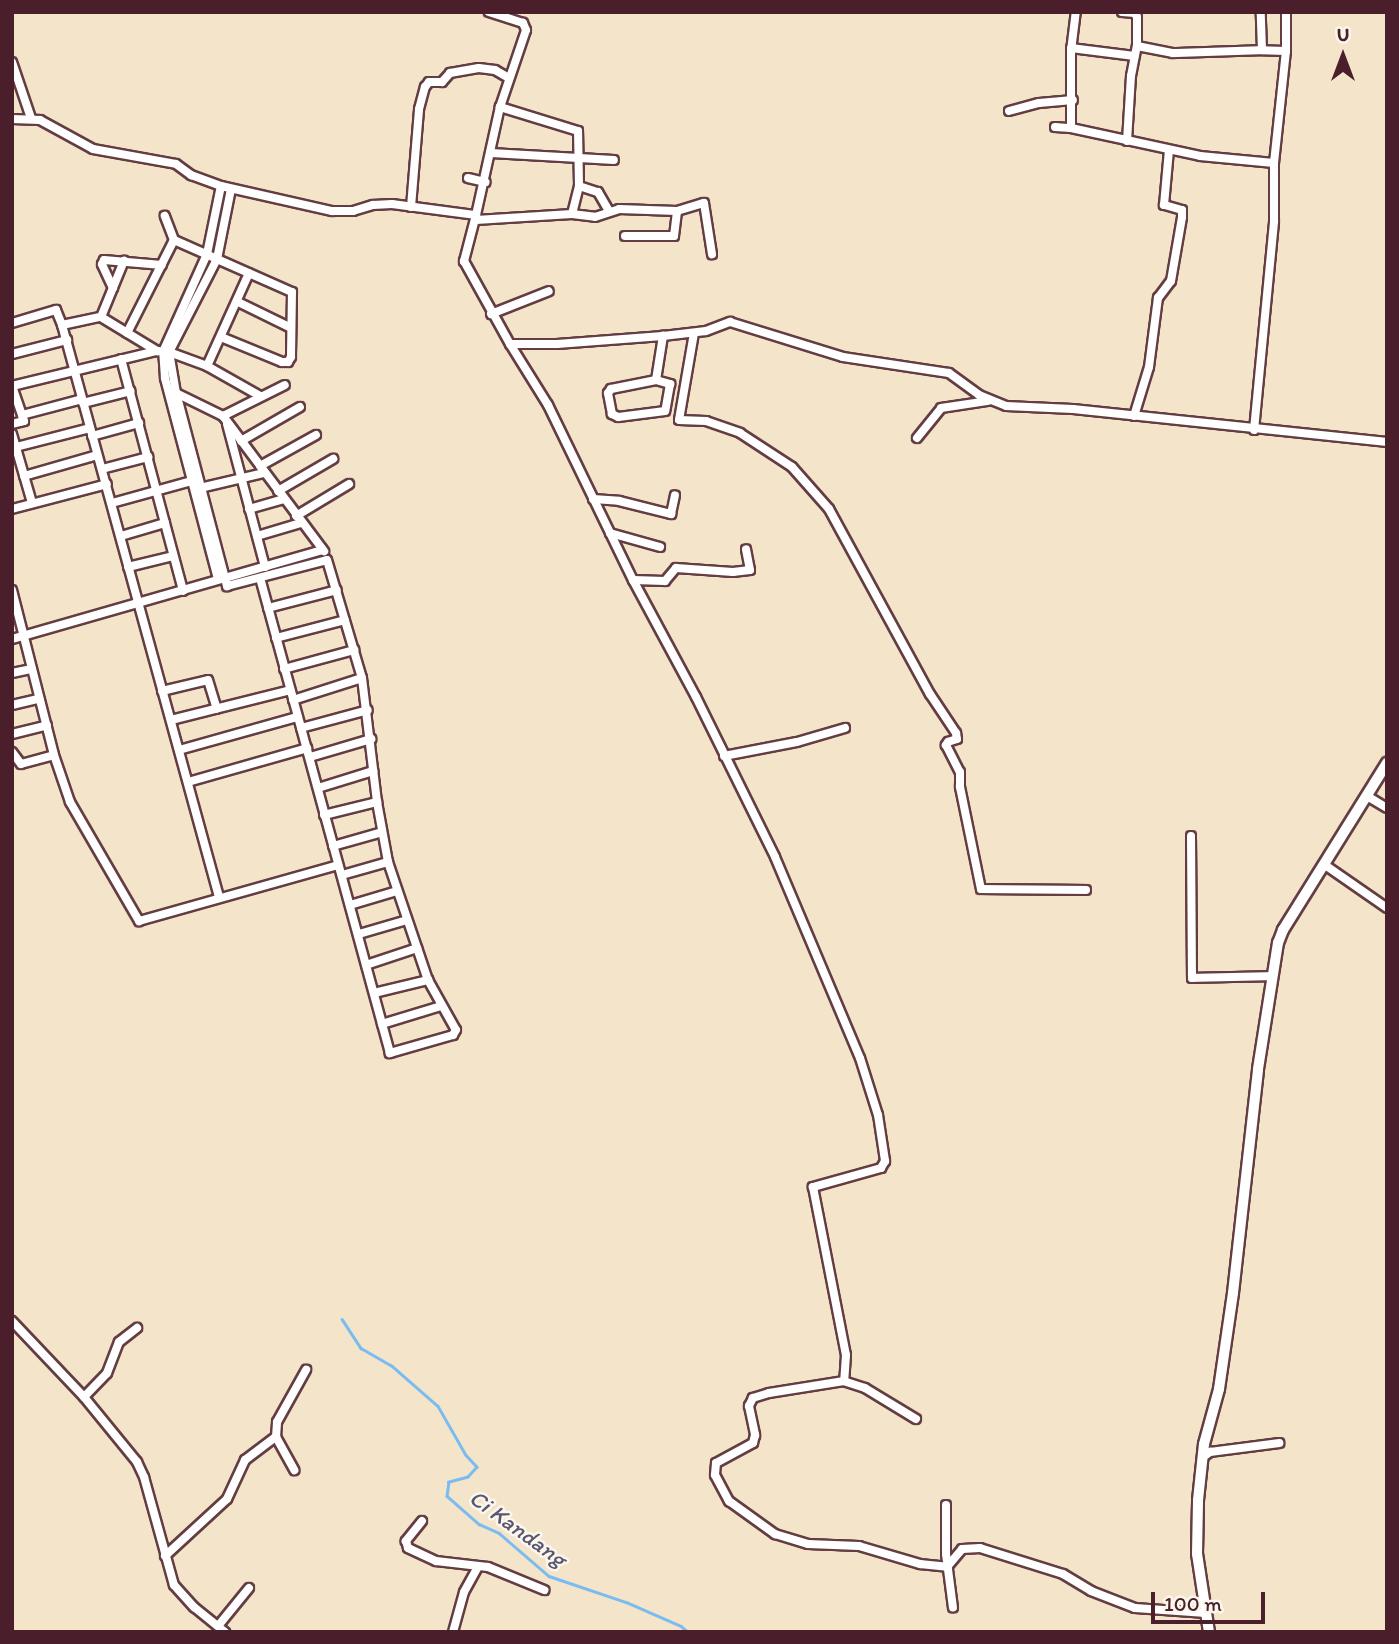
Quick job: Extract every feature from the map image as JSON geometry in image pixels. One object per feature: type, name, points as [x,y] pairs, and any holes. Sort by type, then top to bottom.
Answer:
[{"type":"main road","points":[[1209,1632],[1196,1533],[1203,1457],[1219,1390],[1258,1069],[1273,976],[1283,930],[1387,763]]},
{"type":"street","points":[[489,12],[523,23],[527,27],[500,107],[486,183],[464,261],[491,314],[548,405],[633,580],[775,857],[822,961],[860,1058],[882,1135],[885,1155],[881,1168],[813,1187],[846,1355],[844,1381]]},
{"type":"street","points":[[1071,128],[1071,48],[1076,12]]},
{"type":"street","points":[[1122,12],[1135,13],[1137,17],[1137,46],[1127,141]]},
{"type":"street","points":[[1261,12],[1262,50]]},
{"type":"street","points":[[1254,430],[1274,221],[1274,163],[1286,51],[1286,12]]},
{"type":"street","points":[[1137,46],[1173,53],[1286,51]]},
{"type":"street","points":[[1071,48],[1134,56]]},
{"type":"street","points":[[12,62],[31,118]]},
{"type":"street","points":[[411,207],[419,109],[425,87],[431,82],[442,82],[450,73],[479,68],[495,70],[509,78]]},
{"type":"street","points":[[1009,111],[1039,103],[1073,100]]},
{"type":"street","points":[[500,107],[578,131],[579,186],[572,214]]},
{"type":"street","points":[[12,119],[31,118],[93,149],[176,164],[191,175],[226,188],[332,211],[353,211],[373,205],[411,207],[476,218],[572,214],[595,217],[609,211],[677,211],[704,203],[712,254]]},
{"type":"street","points":[[1055,127],[1071,128],[1168,150],[1274,163]]},
{"type":"street","points":[[1134,416],[1149,367],[1158,298],[1171,281],[1182,217],[1182,209],[1164,205],[1168,150]]},
{"type":"street","points":[[491,153],[614,160]]},
{"type":"street","points":[[468,178],[486,183]]},
{"type":"street","points":[[579,186],[598,192],[609,211]]},
{"type":"street","points":[[226,188],[207,254],[163,352],[165,378],[192,481],[221,578],[229,587],[327,560]]},
{"type":"street","points":[[221,578],[176,393],[163,352],[217,258],[226,188]]},
{"type":"street","points":[[625,236],[674,236],[677,211]]},
{"type":"street","points":[[127,333],[174,240],[165,216]]},
{"type":"street","points":[[174,240],[292,292],[292,357],[288,362],[221,337]]},
{"type":"street","points":[[113,288],[102,261],[162,265]]},
{"type":"street","points":[[101,317],[124,261]]},
{"type":"street","points":[[207,366],[249,273]]},
{"type":"street","points":[[491,314],[549,291]]},
{"type":"street","points":[[238,302],[291,328]]},
{"type":"street","points":[[12,323],[56,310],[62,325],[219,897]]},
{"type":"street","points":[[62,325],[101,317],[163,352],[207,366],[260,396]]},
{"type":"street","points":[[510,344],[557,344],[663,336],[694,332],[723,322],[738,323],[843,357],[949,373],[988,401]]},
{"type":"street","points":[[694,332],[678,420],[706,421],[747,437],[792,467],[829,509],[930,694],[956,733],[957,738],[946,746],[960,772],[961,797],[981,889],[1086,890]]},
{"type":"street","points":[[656,380],[663,336]]},
{"type":"street","points":[[12,354],[67,340]]},
{"type":"street","points":[[12,424],[24,421],[12,386],[121,359],[163,352]]},
{"type":"street","points":[[121,359],[183,591]]},
{"type":"street","points":[[656,380],[670,384],[665,411],[618,417],[612,414],[608,393],[611,389],[656,380]]},
{"type":"street","points":[[225,420],[260,396],[285,385]]},
{"type":"street","points":[[22,415],[131,391]]},
{"type":"street","points":[[176,393],[225,420],[323,550],[362,678],[368,710],[377,802],[388,862],[428,980],[456,1030],[453,1035],[390,1053],[260,579]]},
{"type":"street","points":[[917,438],[941,408],[988,401],[1009,406],[1073,409],[1387,442]]},
{"type":"street","points":[[241,441],[300,407]]},
{"type":"street","points":[[225,420],[265,567]]},
{"type":"street","points":[[16,447],[139,423]]},
{"type":"street","points":[[12,434],[32,503]]},
{"type":"street","points":[[200,488],[240,480],[262,470],[316,435]]},
{"type":"street","points":[[24,476],[97,455]]},
{"type":"street","points":[[102,469],[148,457]]},
{"type":"street","points":[[249,509],[281,495],[333,459]]},
{"type":"street","points":[[112,503],[192,481]]},
{"type":"street","points":[[12,509],[107,484]]},
{"type":"street","points":[[257,537],[299,519],[349,484]]},
{"type":"street","points":[[593,499],[619,500],[671,514],[674,495]]},
{"type":"street","points":[[121,536],[165,523]]},
{"type":"street","points":[[610,533],[660,547]]},
{"type":"street","points":[[12,639],[323,550]]},
{"type":"street","points":[[633,580],[665,581],[676,568],[733,572],[750,570],[746,550]]},
{"type":"street","points":[[128,567],[173,556]]},
{"type":"street","points":[[12,590],[54,755],[70,802],[139,920],[338,865]]},
{"type":"street","points":[[268,608],[337,590]]},
{"type":"street","points":[[276,638],[345,620]]},
{"type":"street","points":[[284,669],[354,650]]},
{"type":"street","points":[[12,673],[31,668]]},
{"type":"street","points":[[293,700],[362,678]]},
{"type":"street","points":[[162,691],[208,680],[217,709]]},
{"type":"street","points":[[171,720],[290,690]]},
{"type":"street","points":[[12,705],[39,699]]},
{"type":"street","points":[[301,728],[368,710]]},
{"type":"street","points":[[179,750],[297,717]]},
{"type":"street","points":[[12,734],[47,725]]},
{"type":"street","points":[[724,756],[797,742],[845,728]]},
{"type":"street","points":[[188,782],[371,738]]},
{"type":"street","points":[[12,752],[21,764],[54,755]]},
{"type":"street","points":[[318,788],[373,771]]},
{"type":"street","points":[[1367,796],[1387,808]]},
{"type":"street","points":[[324,815],[377,802]]},
{"type":"street","points":[[333,846],[382,832]]},
{"type":"street","points":[[1191,835],[1192,978],[1273,976]]},
{"type":"street","points":[[342,875],[388,862]]},
{"type":"street","points":[[1325,865],[1387,908]]},
{"type":"street","points":[[350,905],[397,891]]},
{"type":"street","points":[[359,934],[407,920]]},
{"type":"street","points":[[366,965],[417,948]]},
{"type":"street","points":[[374,993],[428,980]]},
{"type":"street","points":[[382,1024],[441,1006]]},
{"type":"street","points":[[12,1321],[121,1440],[144,1477],[174,1585],[221,1629],[249,1588]]},
{"type":"street","points":[[84,1397],[107,1373],[119,1342],[137,1328]]},
{"type":"street","points":[[294,1470],[276,1437],[277,1422],[306,1370]]},
{"type":"street","points":[[916,1419],[878,1395],[844,1381],[753,1398],[748,1406],[754,1439],[749,1445],[716,1463],[716,1479],[738,1509],[775,1534],[808,1544],[859,1546],[920,1564],[947,1567]]},
{"type":"street","points":[[164,1556],[227,1499],[245,1460],[276,1437]]},
{"type":"street","points":[[1203,1457],[1210,1452],[1279,1443]]},
{"type":"street","points":[[946,1504],[947,1567],[953,1608]]},
{"type":"street","points":[[422,1521],[406,1541],[408,1548],[429,1559],[488,1567],[544,1590]]},
{"type":"street","points":[[947,1567],[961,1549],[980,1548],[1063,1574],[1091,1591],[1135,1608],[1206,1613]]},
{"type":"street","points":[[453,1632],[464,1591],[478,1567]]},
{"type":"waterway","name":"Ci Kandang","points":[[342,1319],[361,1348],[391,1365],[438,1406],[466,1455],[477,1467],[468,1477],[449,1482],[447,1496],[479,1524],[499,1533],[549,1576],[626,1602],[681,1626],[688,1632]]}]
